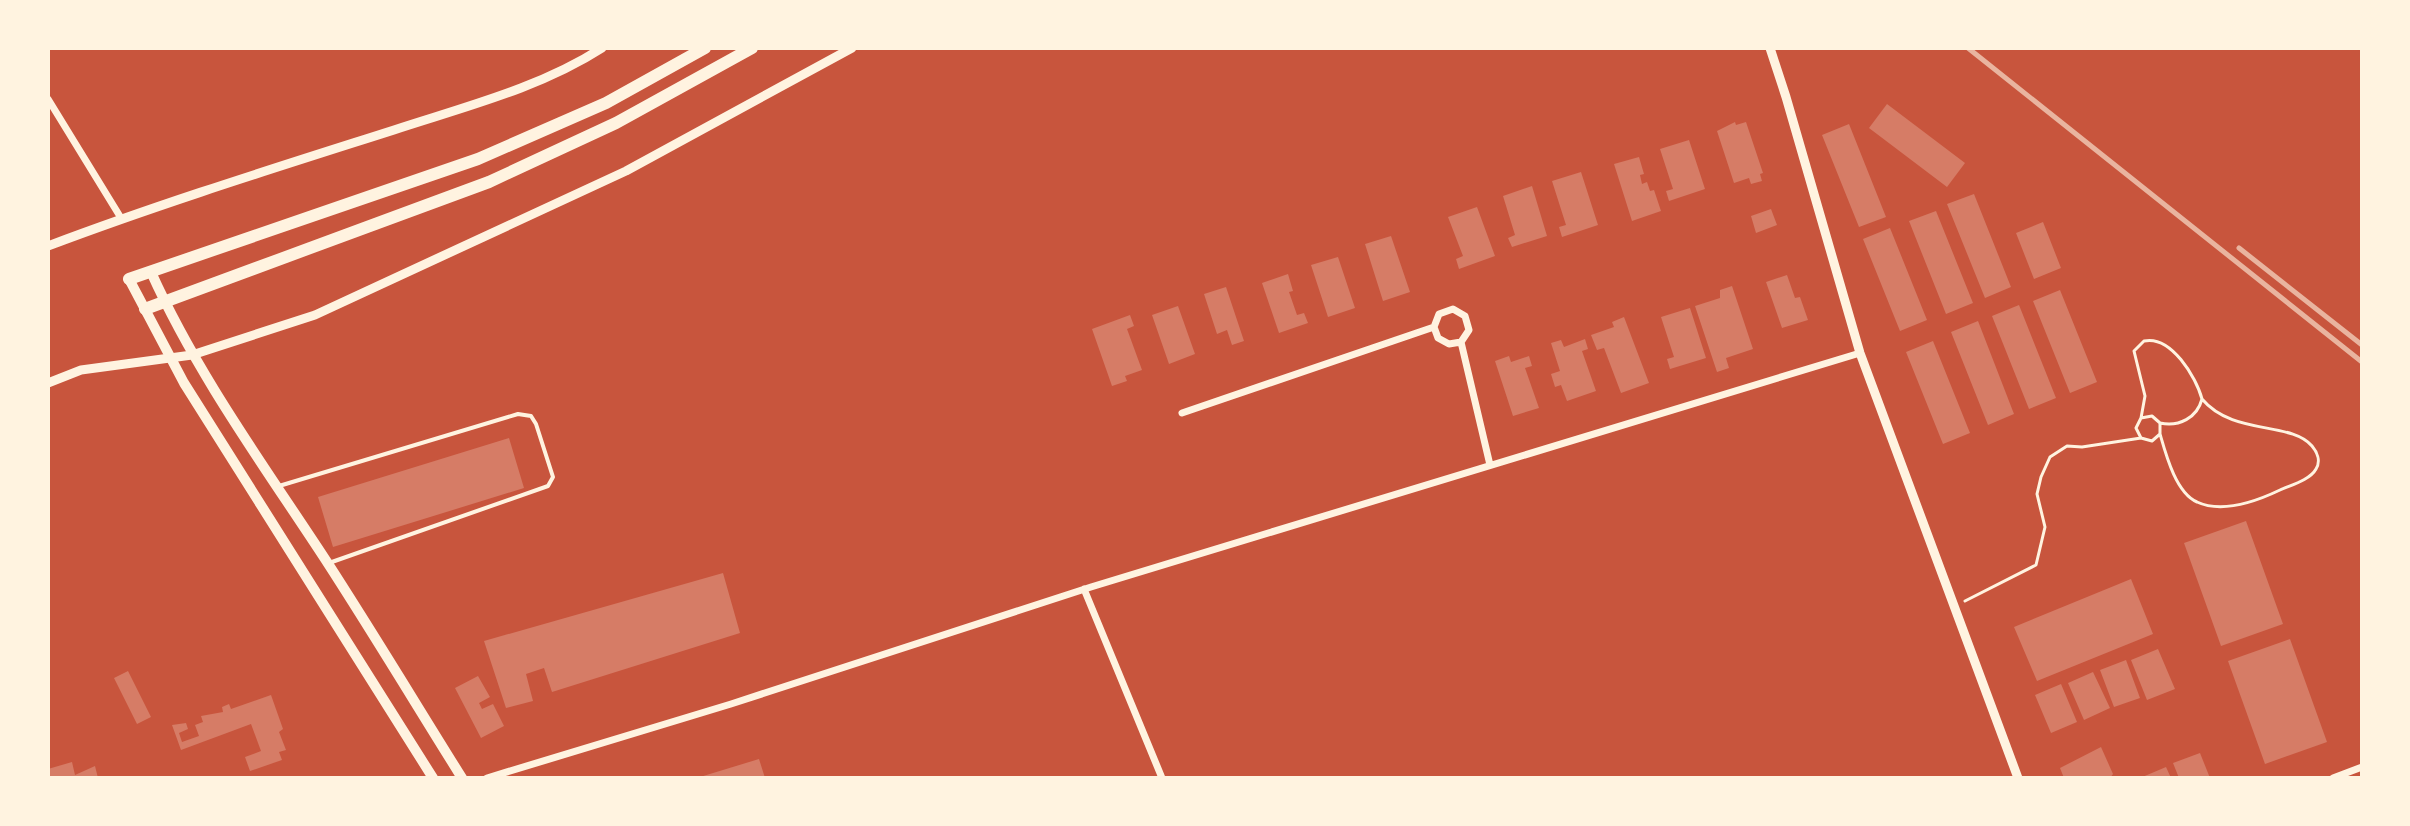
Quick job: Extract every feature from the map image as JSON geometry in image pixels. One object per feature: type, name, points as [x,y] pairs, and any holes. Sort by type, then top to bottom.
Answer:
[{"type":"highway","points":[[129,279],[478,159],[606,103],[705,48]]},
{"type":"highway","points":[[145,309],[489,182],[616,123],[752,48]]},
{"type":"main road","points":[[151,272],[192,355],[462,778]]},
{"type":"main road","points":[[129,279],[172,359],[433,778]]},
{"type":"street","points":[[48,246],[121,218],[501,95],[575,66],[602,48]]},
{"type":"street","points":[[48,383],[81,370],[192,355],[315,315],[626,171],[852,48]]},
{"type":"street","points":[[1770,48],[1860,353],[2018,778]]},
{"type":"street","points":[[48,99],[121,218]]},
{"type":"street","points":[[1453,309],[1465,316],[1469,330],[1461,342],[1449,344],[1438,338],[1434,327],[1439,314],[1453,309]]},
{"type":"street","points":[[1182,413],[1434,327]]},
{"type":"street","points":[[1461,342],[1490,465]]},
{"type":"street","points":[[487,778],[731,704],[1084,589],[1860,353]]},
{"type":"street","points":[[1084,589],[1162,778]]},
{"type":"street","points":[[2333,778],[2362,767]]},
{"type":"lane","points":[[276,487],[518,414],[531,416],[553,477],[548,486],[327,563]]},
{"type":"path","points":[[2141,438],[2136,428],[2145,396],[2134,351],[2144,341],[2157,341],[2169,346],[2191,375],[2202,399],[2215,412],[2233,421],[2307,442],[2317,457],[2316,469],[2307,478],[2253,502],[2224,506],[2196,502],[2174,473],[2160,434],[2160,423]]},
{"type":"path","points":[[2141,418],[2152,416],[2160,423],[2176,424],[2186,420],[2199,408],[2202,399]]},
{"type":"path","points":[[1954,605],[2036,565],[2045,527],[2037,503],[2038,485],[2046,463],[2054,453],[2067,446],[2082,447],[2141,438],[2152,441],[2160,434]]},
{"type":"building","points":[[1887,104],[1965,163],[1947,187],[1869,128]]},
{"type":"building","points":[[1735,122],[1736,125],[1746,122],[1763,173],[1760,174],[1762,181],[1751,184],[1749,178],[1734,183],[1717,131]]},
{"type":"building","points":[[1849,124],[1886,217],[1859,227],[1822,135]]},
{"type":"building","points":[[1689,140],[1705,189],[1669,201],[1666,191],[1673,189],[1660,149]]},
{"type":"building","points":[[1639,157],[1644,174],[1640,175],[1642,184],[1647,182],[1650,191],[1654,190],[1661,211],[1632,221],[1614,164]]},
{"type":"building","points":[[1581,172],[1598,225],[1562,237],[1559,227],[1566,225],[1552,181]]},
{"type":"building","points":[[1532,186],[1547,236],[1512,247],[1508,238],[1515,235],[1503,196]]},
{"type":"building","points":[[1974,194],[2011,287],[1985,298],[1947,204]]},
{"type":"building","points":[[1477,207],[1495,256],[1459,269],[1456,259],[1463,256],[1448,217]]},
{"type":"building","points":[[1771,209],[1777,225],[1756,233],[1751,216]]},
{"type":"building","points":[[1936,211],[1973,303],[1946,314],[1909,221]]},
{"type":"building","points":[[2043,222],[2061,268],[2034,279],[2016,233]]},
{"type":"building","points":[[1890,228],[1927,320],[1900,331],[1863,239]]},
{"type":"building","points":[[1391,236],[1410,292],[1383,301],[1365,244]]},
{"type":"building","points":[[1338,257],[1355,308],[1328,317],[1311,265]]},
{"type":"building","points":[[1288,274],[1293,291],[1289,292],[1297,315],[1304,313],[1308,323],[1279,333],[1262,283]]},
{"type":"building","points":[[1787,275],[1795,298],[1800,297],[1808,320],[1782,328],[1766,282]]},
{"type":"building","points":[[1732,286],[1753,349],[1726,358],[1729,368],[1717,372],[1695,306],[1720,298],[1720,290]]},
{"type":"building","points":[[1226,287],[1244,341],[1232,345],[1227,330],[1217,334],[1204,294]]},
{"type":"building","points":[[2060,290],[2097,382],[2070,393],[2033,301]]},
{"type":"building","points":[[2019,305],[2056,398],[2029,409],[1992,316]]},
{"type":"building","points":[[1178,306],[1195,354],[1169,364],[1152,315]]},
{"type":"building","points":[[1690,308],[1706,358],[1670,369],[1667,359],[1674,357],[1661,317]]},
{"type":"building","points":[[1130,315],[1134,326],[1127,329],[1142,370],[1125,376],[1127,381],[1112,386],[1092,329]]},
{"type":"building","points":[[1624,317],[1649,383],[1621,393],[1604,348],[1597,350],[1591,335],[1614,327],[1612,322]]},
{"type":"building","points":[[1978,321],[2014,414],[1988,425],[1951,332]]},
{"type":"building","points":[[1585,339],[1588,349],[1582,351],[1596,391],[1567,401],[1561,385],[1555,387],[1551,374],[1560,371],[1551,343],[1561,340],[1564,347]]},
{"type":"building","points":[[1933,341],[1970,433],[1943,444],[1906,352]]},
{"type":"building","points":[[1509,356],[1511,362],[1529,356],[1532,366],[1525,368],[1539,408],[1513,416],[1495,361]]},
{"type":"building","points":[[509,438],[524,488],[333,547],[318,497]]},
{"type":"building","points":[[2246,521],[2283,624],[2221,646],[2184,543]]},
{"type":"building","points":[[723,573],[740,633],[552,692],[544,668],[526,674],[533,701],[506,708],[484,641]]},
{"type":"building","points":[[2131,579],[2153,634],[2037,681],[2014,627]]},
{"type":"building","points":[[2290,639],[2327,742],[2265,764],[2228,661]]},
{"type":"building","points":[[2158,649],[2175,689],[2147,700],[2131,660]]},
{"type":"building","points":[[2126,660],[2140,698],[2114,707],[2100,670]]},
{"type":"building","points":[[128,671],[151,717],[137,724],[114,678]]},
{"type":"building","points":[[2093,672],[2110,708],[2084,720],[2068,683]]},
{"type":"building","points":[[478,676],[490,697],[479,703],[482,709],[493,704],[504,726],[481,738],[455,688]]},
{"type":"building","points":[[2061,684],[2077,722],[2051,733],[2035,695]]},
{"type":"building","points":[[271,695],[283,729],[279,732],[286,750],[279,752],[282,760],[250,771],[245,757],[261,751],[251,724],[181,750],[172,725],[186,723],[188,729],[179,733],[182,742],[199,736],[195,725],[203,722],[201,716],[223,712],[222,707],[229,704],[231,709]]},
{"type":"building","points":[[2101,747],[2113,774],[2110,778],[2064,778],[2060,768]]},
{"type":"building","points":[[2200,753],[2210,778],[2179,778],[2173,763]]},
{"type":"building","points":[[759,759],[765,778],[700,777]]},
{"type":"building","points":[[72,762],[75,775],[95,766],[98,778],[48,778],[48,769]]},
{"type":"building","points":[[2166,767],[2171,778],[2140,778]]},
{"type":"railway","points":[[1968,48],[2362,362]]},
{"type":"railway","points":[[2239,248],[2362,345]]}]
